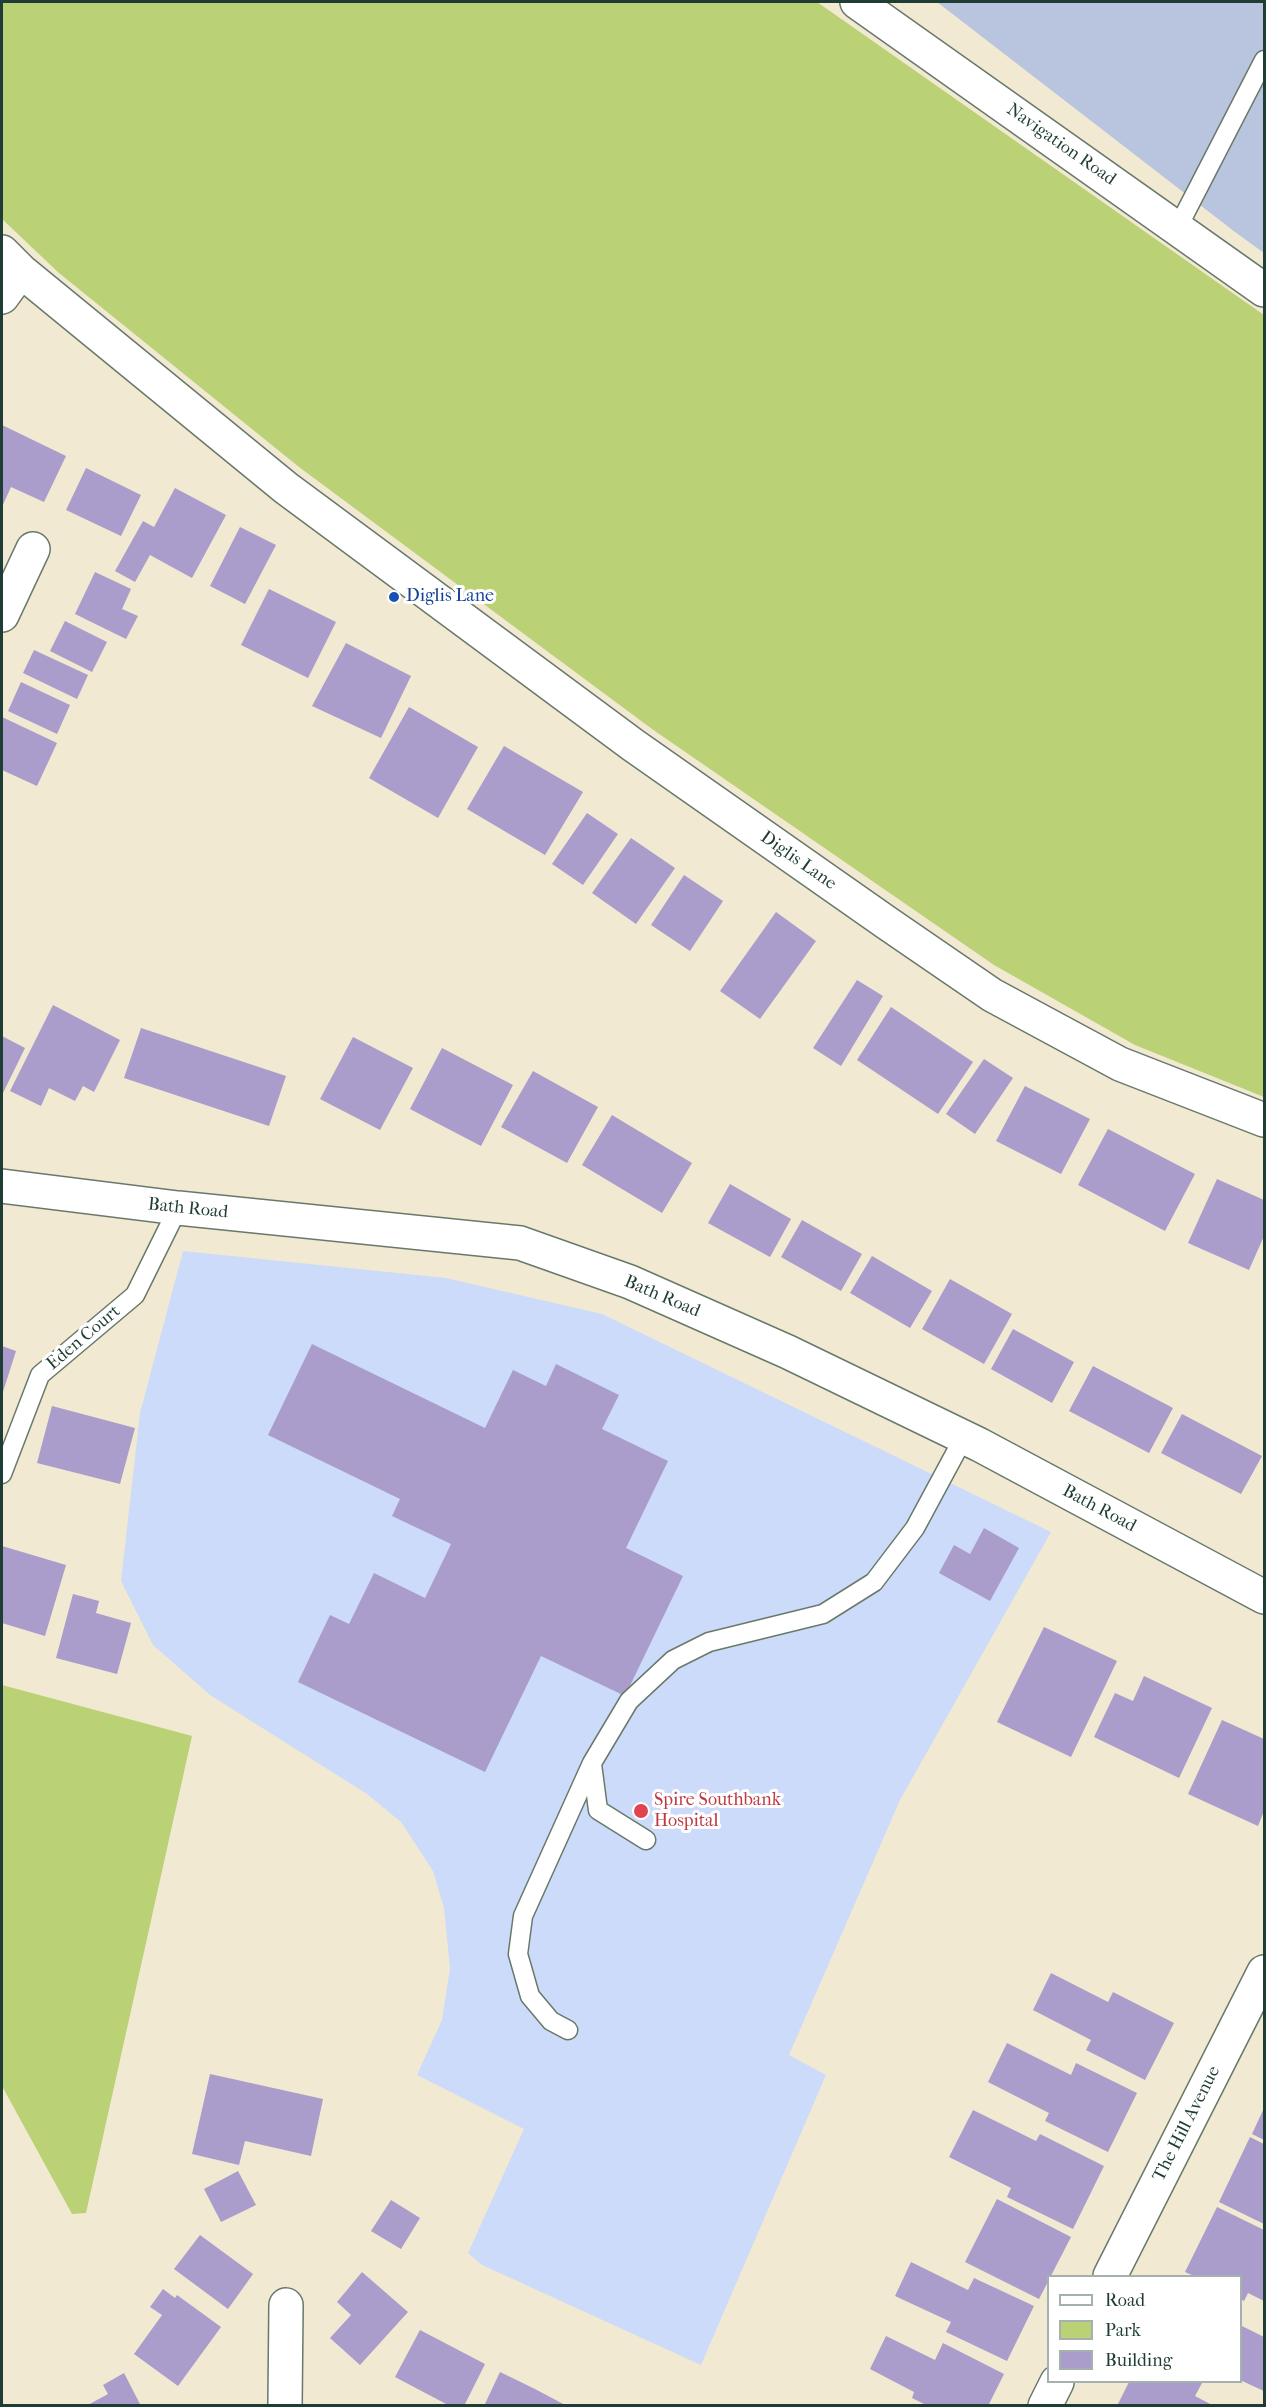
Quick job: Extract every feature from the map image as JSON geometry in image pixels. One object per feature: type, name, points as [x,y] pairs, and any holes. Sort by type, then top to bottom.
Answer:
[{"type":"street","name":"Navigation Road","points":[[857,2],[1264,290]]},
{"type":"street","points":[[2,297],[11,261]]},
{"type":"street","name":"Diglis Lane","points":[[11,261],[285,488],[633,745],[992,996],[1120,1064],[1264,1120]]},
{"type":"street","points":[[2,615],[33,549]]},
{"type":"street","name":"Bath Road","points":[[2,1186],[178,1209],[520,1243],[630,1282],[788,1352],[964,1437],[1264,1597]]},
{"type":"street","name":"The Hill Avenue","points":[[1111,2275],[1264,1972]]},
{"type":"street","points":[[285,2406],[286,2305]]},
{"type":"street","points":[[1045,2406],[1056,2383]]},
{"type":"lane","points":[[1178,227],[1264,60]]},
{"type":"lane","name":"Eden Court","points":[[2,1474],[40,1375],[135,1295],[178,1209]]},
{"type":"lane","points":[[568,2030],[551,2021],[530,1996],[518,1954],[523,1916],[592,1763],[629,1701],[673,1660],[709,1642],[823,1614],[874,1582],[915,1528],[964,1437]]},
{"type":"lane","points":[[592,1763],[598,1810],[646,1840]]},
{"type":"shaded area","points":[[937,2],[1264,2],[1264,253],[1235,232]]},
{"type":"shaded area","name":"Spire Southbank Hospital","points":[[183,1251],[446,1278],[602,1314],[1051,1532],[900,1800],[789,2055],[826,2075],[701,2365],[482,2265],[468,2253],[524,2129],[417,2075],[442,2020],[450,1968],[444,1908],[433,1871],[401,1822],[367,1794],[210,1695],[153,1645],[121,1581],[140,1413]]},
{"type":"green space","points":[[2,2],[817,2],[1264,315],[1264,1097],[1135,1045],[994,965],[652,729],[299,467],[59,273],[2,219]]},
{"type":"green space","points":[[2,1685],[192,1736],[86,2213],[72,2214],[2,2086]]},
{"type":"building","points":[[2,425],[66,456],[44,502],[11,487],[2,507]]},
{"type":"building","points":[[86,468],[141,495],[121,536],[66,510]]},
{"type":"building","points":[[175,488],[226,515],[192,578],[150,555],[135,582],[115,571],[143,521],[154,527]]},
{"type":"building","points":[[240,527],[276,545],[245,604],[210,586]]},
{"type":"building","points":[[95,572],[131,589],[122,609],[138,616],[126,639],[75,614]]},
{"type":"building","points":[[269,589],[336,622],[308,678],[241,645]]},
{"type":"building","points":[[65,621],[107,642],[92,672],[50,651]]},
{"type":"building","points":[[346,643],[411,676],[381,738],[312,706]]},
{"type":"building","points":[[34,650],[88,675],[77,699],[23,673]]},
{"type":"building","points":[[21,682],[70,705],[57,734],[8,711]]},
{"type":"building","points":[[409,707],[478,747],[438,818],[369,778]]},
{"type":"building","points":[[2,717],[57,743],[37,786],[2,770]]},
{"type":"building","points":[[504,746],[583,792],[545,855],[467,809]]},
{"type":"building","points":[[587,813],[618,834],[583,885],[552,864]]},
{"type":"building","points":[[631,838],[675,868],[636,924],[592,893]]},
{"type":"building","points":[[684,875],[723,901],[690,951],[651,925]]},
{"type":"building","points":[[776,912],[816,941],[760,1019],[720,991]]},
{"type":"building","points":[[857,980],[883,996],[841,1066],[813,1048]]},
{"type":"building","points":[[53,1005],[120,1040],[94,1092],[83,1086],[75,1101],[49,1088],[41,1106],[10,1091]]},
{"type":"building","points":[[891,1007],[973,1062],[938,1114],[857,1060]]},
{"type":"building","points":[[141,1028],[286,1076],[269,1126],[124,1078]]},
{"type":"building","points":[[2,1036],[25,1048],[2,1095]]},
{"type":"building","points":[[353,1037],[413,1068],[380,1130],[320,1099]]},
{"type":"building","points":[[442,1048],[513,1085],[481,1146],[410,1109]]},
{"type":"building","points":[[984,1059],[1013,1078],[975,1134],[946,1114]]},
{"type":"building","points":[[533,1071],[598,1107],[567,1163],[501,1127]]},
{"type":"building","points":[[1025,1086],[1090,1119],[1061,1174],[996,1141]]},
{"type":"building","points":[[612,1115],[692,1163],[662,1213],[582,1165]]},
{"type":"building","points":[[1108,1129],[1195,1174],[1165,1231],[1078,1185]]},
{"type":"building","points":[[1217,1179],[1264,1200],[1264,1236],[1249,1270],[1188,1243]]},
{"type":"building","points":[[730,1184],[791,1219],[770,1257],[708,1223]]},
{"type":"building","points":[[802,1220],[862,1254],[841,1291],[781,1257]]},
{"type":"building","points":[[872,1256],[932,1291],[910,1328],[850,1293]]},
{"type":"building","points":[[950,1279],[1012,1314],[984,1364],[922,1329]]},
{"type":"building","points":[[1013,1329],[1074,1362],[1052,1403],[991,1369]]},
{"type":"building","points":[[312,1344],[485,1428],[513,1370],[546,1386],[556,1364],[619,1395],[602,1429],[668,1461],[626,1548],[683,1576],[625,1696],[541,1656],[485,1772],[298,1682],[330,1615],[349,1624],[374,1573],[425,1598],[451,1544],[392,1516],[400,1499],[268,1435]]},
{"type":"building","points":[[2,1346],[16,1351],[2,1395]]},
{"type":"building","points":[[1093,1366],[1173,1408],[1149,1453],[1069,1411]]},
{"type":"building","points":[[52,1406],[135,1428],[120,1484],[37,1463]]},
{"type":"building","points":[[1182,1414],[1262,1456],[1241,1494],[1161,1453]]},
{"type":"building","points":[[984,1528],[1019,1548],[990,1601],[939,1573],[954,1545],[970,1554]]},
{"type":"building","points":[[2,1546],[66,1565],[45,1636],[2,1623]]},
{"type":"building","points":[[73,1594],[99,1601],[96,1613],[131,1623],[117,1674],[56,1658]]},
{"type":"building","points":[[1044,1627],[1117,1661],[1071,1757],[997,1722]]},
{"type":"building","points":[[1144,1676],[1212,1708],[1179,1778],[1094,1737],[1115,1693],[1133,1701]]},
{"type":"building","points":[[1222,1720],[1264,1739],[1264,1811],[1258,1826],[1188,1794]]},
{"type":"building","points":[[1051,1973],[1108,2002],[1113,1992],[1174,2023],[1145,2080],[1086,2050],[1091,2040],[1033,2010]]},
{"type":"building","points":[[1007,2043],[1071,2075],[1076,2063],[1137,2093],[1108,2152],[1045,2121],[1049,2113],[988,2082]]},
{"type":"building","points":[[210,2074],[323,2099],[311,2156],[245,2141],[239,2165],[192,2154]]},
{"type":"building","points":[[1264,2108],[1264,2140],[1252,2134]]},
{"type":"building","points":[[973,2110],[1036,2141],[1040,2134],[1104,2166],[1073,2229],[1007,2197],[1011,2188],[949,2157]]},
{"type":"building","points":[[1250,2137],[1264,2144],[1264,2224],[1219,2202]]},
{"type":"building","points":[[238,2171],[256,2205],[221,2222],[204,2189]]},
{"type":"building","points":[[997,2199],[1071,2237],[1051,2275],[1047,2275],[1047,2284],[1039,2299],[965,2262]]},
{"type":"building","points":[[391,2200],[420,2218],[401,2249],[371,2231]]},
{"type":"building","points":[[1217,2207],[1264,2230],[1264,2301],[1248,2293],[1244,2301],[1242,2300],[1242,2275],[1192,2275],[1185,2272]]},
{"type":"building","points":[[200,2235],[253,2274],[228,2309],[174,2269]]},
{"type":"building","points":[[911,2262],[968,2290],[974,2278],[1034,2306],[1007,2361],[946,2332],[951,2322],[895,2296]]},
{"type":"building","points":[[362,2272],[408,2312],[360,2365],[330,2338],[351,2315],[337,2302]]},
{"type":"building","points":[[163,2289],[175,2298],[177,2295],[221,2327],[178,2386],[134,2354],[162,2315],[150,2307]]},
{"type":"building","points":[[1242,2326],[1264,2337],[1264,2391],[1242,2381]]},
{"type":"building","points":[[420,2330],[485,2364],[464,2406],[450,2406],[395,2377]]},
{"type":"building","points":[[886,2336],[935,2360],[943,2343],[1004,2374],[988,2406],[928,2406],[912,2398],[914,2392],[870,2369]]},
{"type":"building","points":[[500,2372],[535,2389],[567,2406],[484,2406]]},
{"type":"building","points":[[124,2373],[141,2406],[86,2406],[108,2394],[103,2385]]},
{"type":"building","points":[[1128,2383],[1202,2383],[1195,2396],[1214,2406],[1117,2406]]},
{"type":"place","name":"Diglis Lane","points":[[394,597]]},
{"type":"place","name":"Spire Southbank Hospital","points":[[641,1811]]}]
